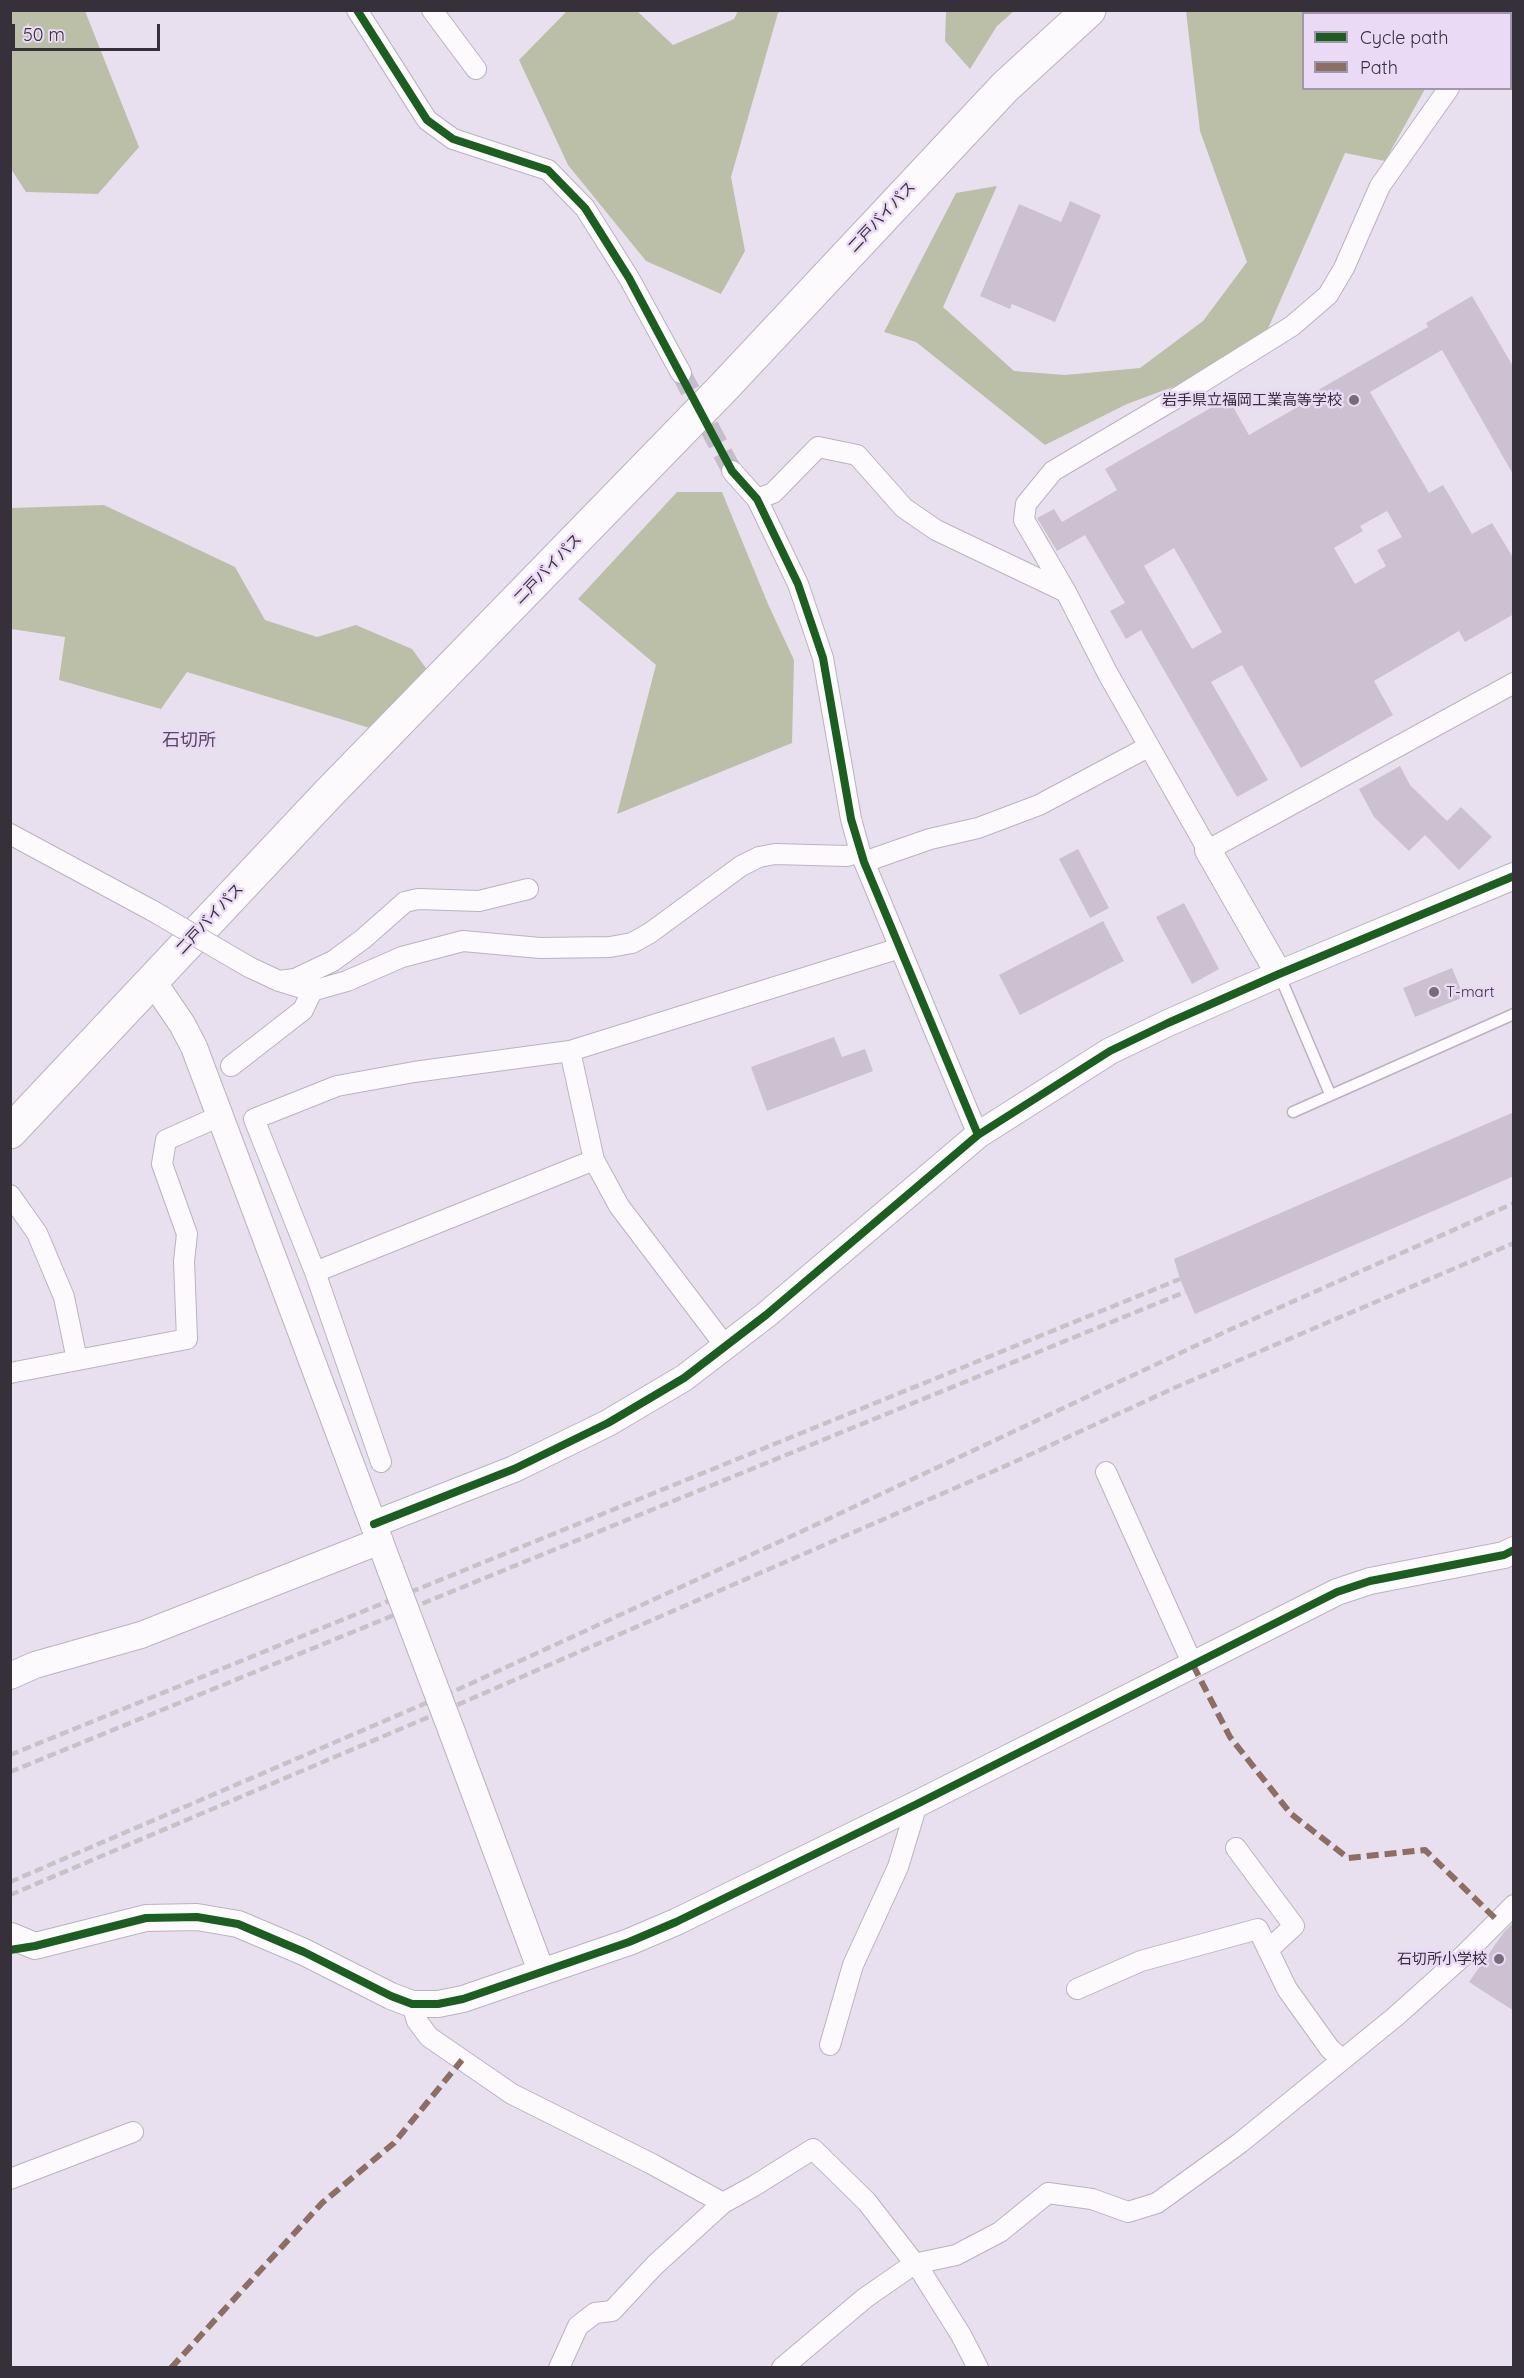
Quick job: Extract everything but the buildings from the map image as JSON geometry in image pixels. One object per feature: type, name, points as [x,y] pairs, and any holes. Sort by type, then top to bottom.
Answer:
[{"type":"highway","name":"二戸バイパス","points":[[10,1132],[328,794],[707,405],[1005,87],[1089,10]]},
{"type":"street","points":[[357,10],[427,120],[453,139],[548,170],[585,208],[629,278],[681,373]]},
{"type":"street","points":[[432,10],[476,69]]},
{"type":"street","points":[[1279,974],[1148,747],[1066,592],[1024,520],[1026,504],[1053,471],[1184,394],[1292,326],[1328,296],[1344,268],[1380,186],[1448,90]]},
{"type":"street","points":[[758,499],[773,493],[818,447],[857,454],[904,508],[936,530],[1066,592]]},
{"type":"street","points":[[732,471],[758,499],[798,584],[823,658],[851,819],[862,857],[978,1135]]},
{"type":"street","points":[[1208,850],[1514,683]]},
{"type":"street","points":[[10,834],[153,911],[249,967],[279,981],[312,991],[347,981],[402,957],[463,941],[540,948],[610,947],[632,943],[665,923],[741,866],[759,857],[775,854],[862,857],[978,828],[1039,805],[1148,747]]},
{"type":"street","points":[[10,1676],[35,1665],[141,1635],[377,1532],[608,1423],[684,1378],[726,1347],[978,1135],[1110,1051],[1279,974],[1514,876]]},
{"type":"street","points":[[279,981],[295,979],[333,961],[363,939],[405,902],[418,899],[479,901],[528,889]]},
{"type":"street","points":[[381,1462],[315,1272],[254,1119],[337,1086],[414,1072],[570,1051],[900,948]]},
{"type":"street","points":[[152,980],[182,1024],[194,1047],[541,1971]]},
{"type":"street","points":[[231,1066],[303,1010],[312,991]]},
{"type":"street","points":[[570,1051],[594,1160],[619,1206],[726,1347]]},
{"type":"street","points":[[10,1373],[187,1339],[184,1262],[187,1234],[162,1164],[166,1140],[220,1116]]},
{"type":"street","points":[[315,1272],[594,1160]]},
{"type":"street","points":[[10,1195],[37,1233],[64,1297],[77,1360]]},
{"type":"street","points":[[1106,1473],[1193,1665]]},
{"type":"street","points":[[11,1936],[23,1948],[146,1918],[197,1917],[237,1924],[304,1952],[391,1996],[412,2004],[438,2004],[463,1999],[629,1942],[676,1922],[917,1804],[1337,1592],[1370,1581],[1504,1555],[1514,1550]]},
{"type":"street","points":[[830,2045],[853,1965],[898,1867],[917,1804]]},
{"type":"street","points":[[1236,1848],[1294,1926],[1268,1950]]},
{"type":"street","points":[[782,2367],[865,2298],[914,2264],[956,2255],[1000,2232],[1048,2193],[1092,2199],[1128,2212],[1157,2203],[1240,2143],[1395,2017],[1463,1956],[1514,1905]]},
{"type":"street","points":[[1077,1989],[1141,1961],[1258,1929],[1287,1989],[1330,2049],[1342,2060]]},
{"type":"street","points":[[412,2004],[417,2021],[429,2037],[512,2094],[652,2164],[723,2203]]},
{"type":"street","points":[[10,2179],[133,2132]]},
{"type":"street","points":[[559,2367],[578,2326],[595,2313],[612,2311],[655,2265],[723,2203],[813,2149],[867,2202],[914,2264],[936,2294],[978,2367]]},
{"type":"lane","points":[[1279,974],[1330,1094]]},
{"type":"lane","points":[[1293,1112],[1514,1014]]},
{"type":"green space","points":[[946,10],[1014,11],[997,26],[970,69],[945,41]]},
{"type":"green space","points":[[10,11],[85,11],[139,147],[98,194],[26,192],[11,169]]},
{"type":"green space","points":[[567,11],[637,11],[673,45],[734,19],[738,11],[781,11],[778,13],[731,177],[745,251],[721,294],[646,261],[568,165],[519,60]]},
{"type":"green space","points":[[1186,11],[1511,11],[1302,12],[1302,90],[1424,90],[1385,161],[1345,153],[1256,356],[1127,404],[1045,445],[916,342],[884,332],[956,193],[997,186],[943,307],[1014,371],[1065,375],[1140,368],[1203,321],[1247,262],[1200,131]]},
{"type":"green space","points":[[677,492],[722,492],[768,604],[794,660],[792,743],[617,814],[656,665],[578,599]]},
{"type":"green space","points":[[104,505],[235,567],[265,620],[317,637],[356,625],[412,649],[431,675],[373,729],[187,672],[161,709],[59,680],[65,637],[11,629],[10,508]]},
{"type":"tunnel","points":[[681,373],[732,471]]},
{"type":"railway","points":[[10,1882],[461,1688],[794,1535],[1229,1330],[1514,1203]]},
{"type":"railway","points":[[10,1895],[464,1702],[1001,1468],[1174,1388],[1514,1243]]},
{"type":"railway","points":[[10,1755],[1180,1279]]},
{"type":"railway","points":[[10,1772],[1185,1292]]},
{"type":"marked path","points":[[1193,1665],[1230,1737],[1291,1814],[1348,1858],[1425,1850],[1497,1920]]},
{"type":"marked path","points":[[171,2368],[322,2203],[394,2143],[462,2060]]},
{"type":"cycle path","points":[[357,10],[427,120],[453,139],[548,170],[585,208],[629,278],[732,471],[757,499],[798,584],[823,658],[851,819],[864,862],[978,1135]]},
{"type":"cycle path","points":[[374,1524],[514,1469],[608,1423],[684,1378],[766,1315],[978,1135],[1110,1051],[1279,974],[1514,876]]},
{"type":"cycle path","points":[[10,1950],[35,1946],[146,1918],[197,1917],[238,1924],[304,1952],[391,1996],[412,2004],[438,2004],[463,1999],[629,1942],[676,1922],[917,1804],[1337,1592],[1370,1581],[1504,1555],[1514,1550]]},
{"type":"place","name":"岩手県立福岡工業高等学校","points":[[1354,400]]},
{"type":"place","name":"T-mart","points":[[1434,992]]},
{"type":"place","name":"石切所小学校","points":[[1499,1959]]},
{"type":"district","name":"石切所","points":[[189,741]]}]
